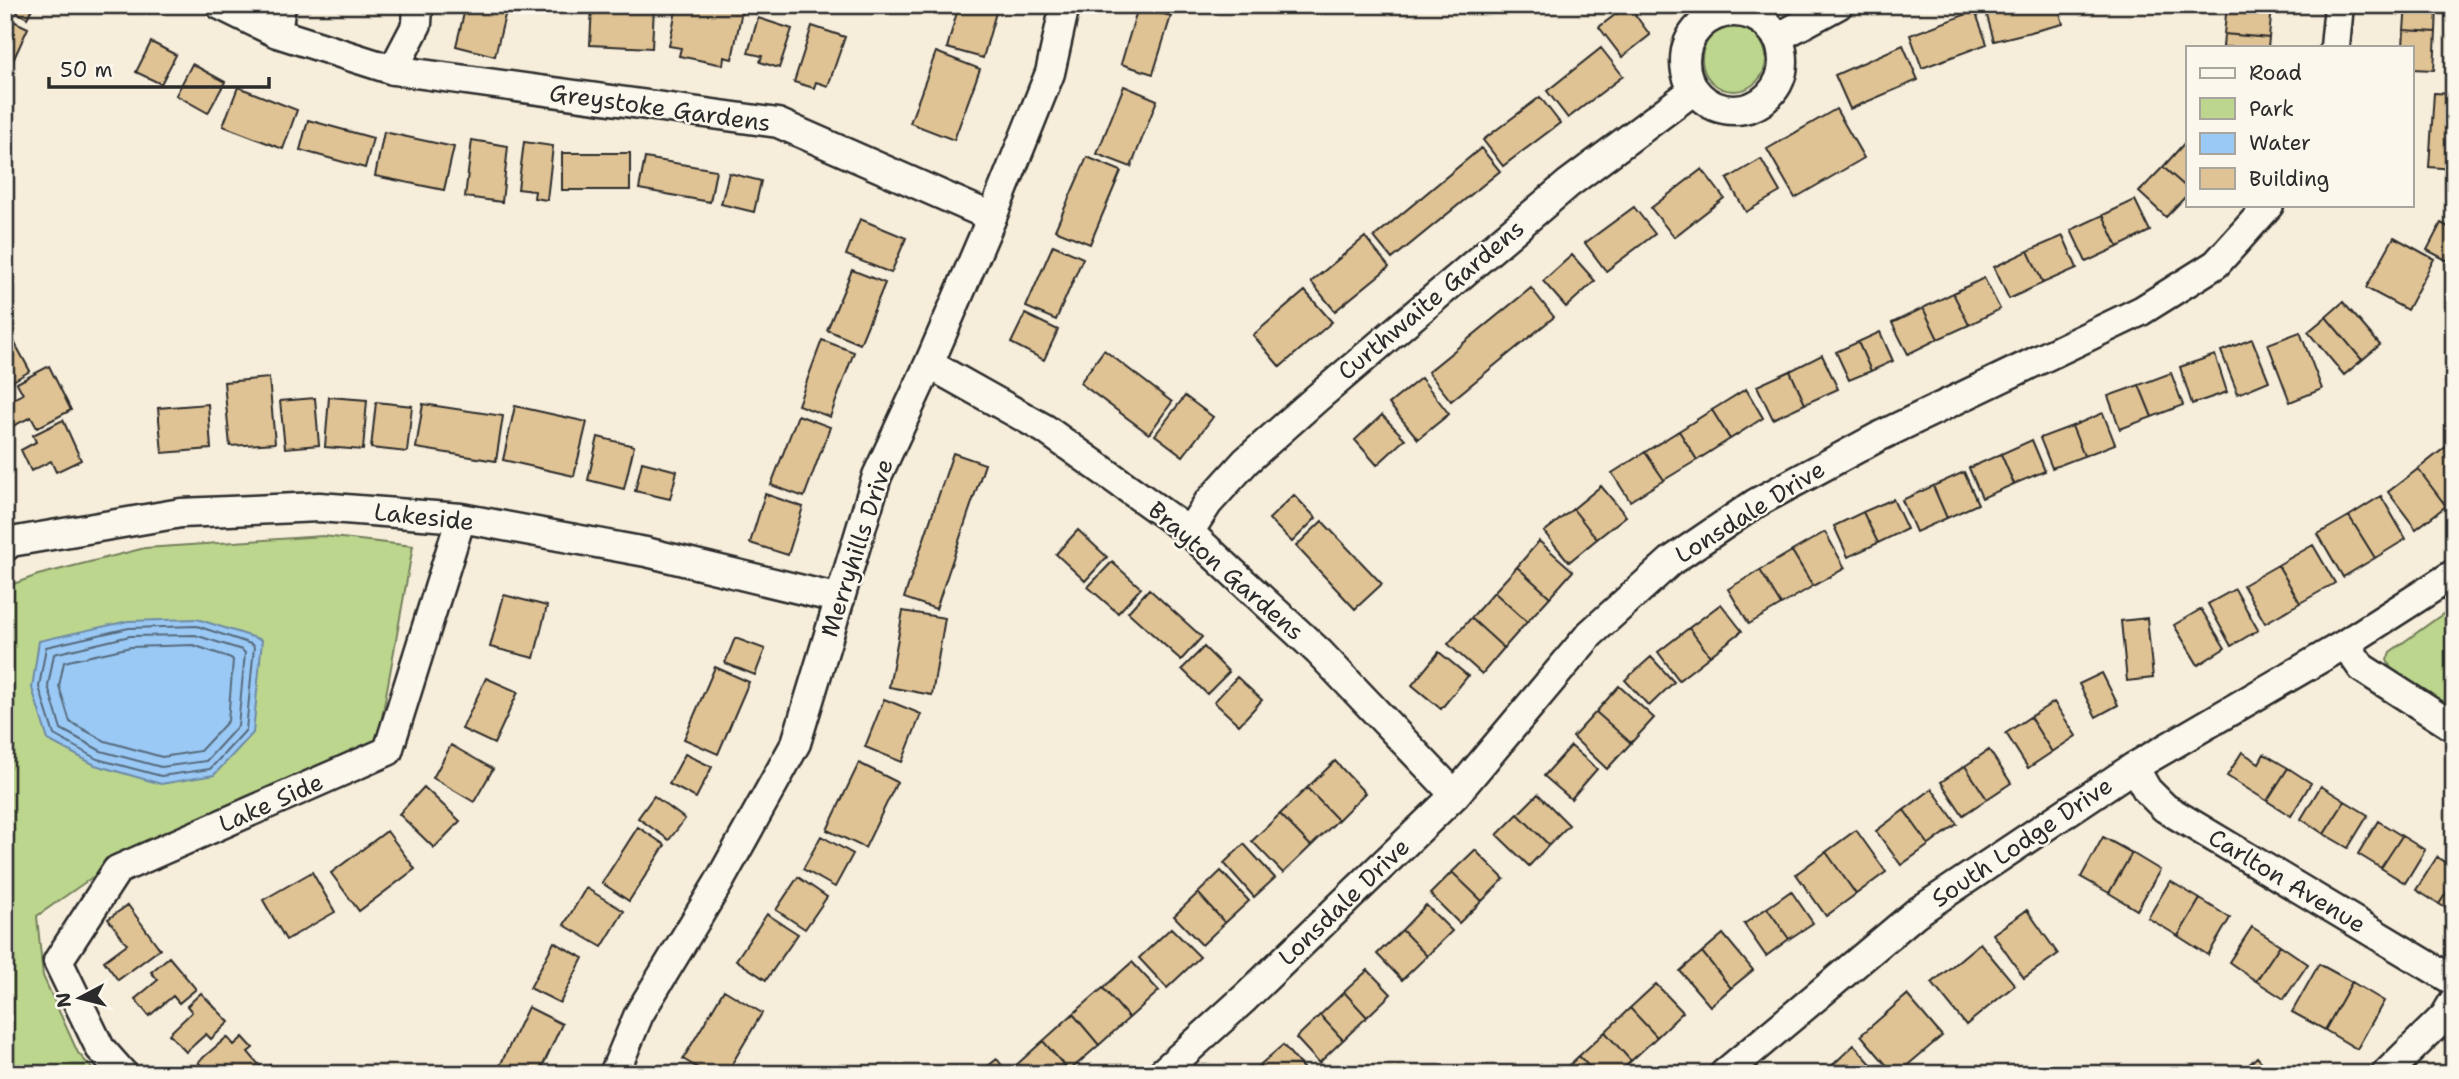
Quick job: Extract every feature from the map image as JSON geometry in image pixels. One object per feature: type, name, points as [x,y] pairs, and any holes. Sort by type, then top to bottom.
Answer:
[{"type":"street","name":"Greystoke Gardens","points":[[220,5],[277,33],[393,71],[778,123],[992,218]]},
{"type":"street","points":[[277,33],[281,5]]},
{"type":"street","points":[[393,71],[417,24],[418,5]]},
{"type":"street","name":"Merryhills Drive","points":[[614,1074],[639,1014],[719,881],[796,743],[877,476],[992,218],[1050,73],[1065,5]]},
{"type":"street","points":[[1777,38],[1838,5]]},
{"type":"street","points":[[2335,46],[2339,5]]},
{"type":"street","points":[[1729,12],[1757,17],[1777,38],[1783,66],[1771,93],[1760,103],[1732,110],[1718,107],[1695,90],[1688,77],[1686,55],[1693,35],[1702,23],[1714,16],[1729,12]]},
{"type":"street","name":"Curthwaite Gardens","points":[[1189,532],[1208,503],[1246,461],[1317,398],[1568,184],[1695,90]]},
{"type":"street","name":"Lonsdale Drive","points":[[1161,1074],[1245,998],[1455,795],[1590,634],[1671,561],[1756,503],[1880,436],[2141,311],[2216,264],[2268,206]]},
{"type":"street","name":"Brayton Gardens","points":[[929,364],[1045,429],[1189,532],[1319,652],[1455,795]]},
{"type":"street","name":"Lakeside","points":[[7,540],[181,513],[319,507],[461,518],[646,552],[839,599]]},
{"type":"street","name":"Lake Side","points":[[123,1074],[100,1048],[58,961],[117,870],[388,751],[461,518]]},
{"type":"street","name":"South Lodge Drive","points":[[1724,1074],[1916,913],[2134,767],[2345,645],[2454,573]]},
{"type":"street","points":[[2345,645],[2362,668],[2454,727]]},
{"type":"street","name":"Carlton Avenue","points":[[2134,767],[2147,790],[2165,808],[2454,981]]},
{"type":"street","points":[[2386,1074],[2445,1016],[2454,1001]]},
{"type":"green space","points":[[1734,27],[1752,33],[1760,41],[1766,59],[1760,77],[1752,85],[1734,91],[1716,85],[1708,77],[1702,59],[1708,41],[1716,33]]},
{"type":"green space","points":[[323,536],[413,546],[377,745],[114,862],[37,916],[43,976],[78,1053],[97,1074],[11,1074],[5,1058],[5,587],[38,575],[145,548]]},
{"type":"green space","points":[[2454,606],[2454,713],[2394,675],[2387,660],[2390,652]]},
{"type":"water","points":[[197,619],[262,640],[253,733],[214,775],[161,784],[95,765],[48,740],[32,688],[39,641],[128,621]]},
{"type":"building","points":[[5,5],[34,5],[27,18]]},
{"type":"building","points":[[466,5],[507,7],[495,56],[456,46]]},
{"type":"building","points":[[592,5],[654,6],[652,48],[590,45]]},
{"type":"building","points":[[677,5],[713,5],[729,9],[730,5],[743,6],[732,59],[724,57],[723,65],[679,56],[681,48],[669,46]]},
{"type":"building","points":[[959,5],[998,5],[983,58],[947,48]]},
{"type":"building","points":[[1628,5],[1650,35],[1622,57],[1599,27]]},
{"type":"building","points":[[2015,5],[2058,5],[2063,24],[1994,41],[1986,12]]},
{"type":"building","points":[[2081,5],[2126,5],[2082,12]]},
{"type":"building","points":[[2227,5],[2272,6],[2269,38],[2224,34]]},
{"type":"building","points":[[2406,5],[2437,5],[2436,32],[2404,30]]},
{"type":"building","points":[[1138,7],[1171,16],[1153,74],[1121,64]]},
{"type":"building","points":[[1975,11],[1987,44],[1922,68],[1910,35]]},
{"type":"building","points":[[5,17],[28,28],[5,78]]},
{"type":"building","points":[[758,18],[792,29],[779,68],[760,62],[762,56],[748,53]]},
{"type":"building","points":[[812,26],[845,37],[828,86],[816,82],[814,88],[794,82]]},
{"type":"building","points":[[2404,30],[2436,32],[2434,70],[2414,69],[2414,46],[2403,46]]},
{"type":"building","points":[[2224,34],[2269,38],[2268,46],[2223,46]]},
{"type":"building","points":[[151,42],[176,55],[161,84],[136,72]]},
{"type":"building","points":[[1903,45],[1918,80],[1850,109],[1835,75]]},
{"type":"building","points":[[1601,48],[1623,76],[1568,118],[1547,91]]},
{"type":"building","points":[[936,52],[980,69],[954,140],[910,123]]},
{"type":"building","points":[[192,64],[225,82],[208,113],[176,95]]},
{"type":"building","points":[[1124,86],[1157,100],[1131,167],[1097,154]]},
{"type":"building","points":[[238,87],[297,110],[283,149],[223,126]]},
{"type":"building","points":[[2434,93],[2454,94],[2454,169],[2429,167]]},
{"type":"building","points":[[1540,97],[1560,123],[1503,166],[1483,140]]},
{"type":"building","points":[[1836,109],[1864,158],[1795,198],[1767,149]]},
{"type":"building","points":[[308,120],[373,138],[365,168],[300,150]]},
{"type":"building","points":[[384,132],[454,147],[444,190],[375,176]]},
{"type":"building","points":[[472,140],[508,146],[502,202],[465,197]]},
{"type":"building","points":[[2186,141],[2186,187],[2163,167]]},
{"type":"building","points":[[524,142],[553,146],[547,200],[534,198],[535,191],[518,189]]},
{"type":"building","points":[[1481,148],[1500,171],[1392,259],[1374,237]]},
{"type":"building","points":[[562,153],[630,153],[630,190],[562,190]]},
{"type":"building","points":[[1087,157],[1121,171],[1090,244],[1055,230]]},
{"type":"building","points":[[645,158],[716,170],[710,202],[639,189]]},
{"type":"building","points":[[1761,159],[1780,192],[1746,212],[1727,179]]},
{"type":"building","points":[[2163,167],[2186,187],[2186,196],[2166,217],[2139,192]]},
{"type":"building","points":[[1702,169],[1724,198],[1674,237],[1651,208]]},
{"type":"building","points":[[729,173],[761,181],[754,212],[721,204]]},
{"type":"building","points":[[2135,200],[2150,231],[2118,247],[2103,215]]},
{"type":"building","points":[[1634,207],[1655,234],[1606,271],[1585,243]]},
{"type":"building","points":[[2103,215],[2118,247],[2086,262],[2071,230]]},
{"type":"building","points":[[860,219],[906,238],[891,273],[846,255]]},
{"type":"building","points":[[2441,223],[2454,230],[2454,264],[2427,250]]},
{"type":"building","points":[[2063,236],[2077,268],[2043,283],[2028,251]]},
{"type":"building","points":[[1365,237],[1389,267],[1335,311],[1311,282]]},
{"type":"building","points":[[2394,237],[2434,259],[2407,310],[2366,288]]},
{"type":"building","points":[[1053,245],[1083,258],[1056,320],[1026,307]]},
{"type":"building","points":[[2028,251],[2043,283],[2009,299],[1994,267]]},
{"type":"building","points":[[1572,255],[1595,281],[1566,307],[1543,281]]},
{"type":"building","points":[[852,270],[885,283],[860,344],[827,330]]},
{"type":"building","points":[[1984,278],[2000,309],[1969,325],[1953,293]]},
{"type":"building","points":[[1531,288],[1554,317],[1451,401],[1428,372]]},
{"type":"building","points":[[1305,291],[1332,322],[1280,367],[1253,335]]},
{"type":"building","points":[[1953,293],[1969,325],[1938,339],[1923,308]]},
{"type":"building","points":[[2343,302],[2380,345],[2362,360],[2326,317]]},
{"type":"building","points":[[1923,308],[1938,339],[1908,354],[1892,323]]},
{"type":"building","points":[[1025,314],[1058,330],[1044,360],[1011,343]]},
{"type":"building","points":[[2326,317],[2362,360],[2344,375],[2308,332]]},
{"type":"building","points":[[1880,332],[1893,361],[1871,371],[1858,342]]},
{"type":"building","points":[[2300,332],[2322,389],[2290,402],[2268,344]]},
{"type":"building","points":[[12,338],[30,371],[6,385],[5,342]]},
{"type":"building","points":[[2252,339],[2269,381],[2238,394],[2221,351]]},
{"type":"building","points":[[822,340],[854,352],[830,417],[798,405]]},
{"type":"building","points":[[1858,342],[1871,371],[1849,380],[1836,352]]},
{"type":"building","points":[[1104,350],[1172,402],[1149,434],[1080,383]]},
{"type":"building","points":[[1822,355],[1838,389],[1805,404],[1790,371]]},
{"type":"building","points":[[2215,355],[2227,392],[2192,404],[2180,367]]},
{"type":"building","points":[[49,366],[71,410],[37,428],[31,417],[5,430],[5,403],[23,394],[17,383]]},
{"type":"building","points":[[1790,371],[1805,404],[1773,419],[1757,386]]},
{"type":"building","points":[[2171,373],[2183,405],[2152,417],[2139,385]]},
{"type":"building","points":[[269,378],[275,443],[230,446],[224,382]]},
{"type":"building","points":[[1421,378],[1449,414],[1418,439],[1389,404]]},
{"type":"building","points":[[2139,385],[2152,417],[2120,429],[2108,396]]},
{"type":"building","points":[[1746,389],[1763,418],[1730,439],[1712,410]]},
{"type":"building","points":[[1185,396],[1213,417],[1183,456],[1155,435]]},
{"type":"building","points":[[329,397],[367,400],[363,450],[325,447]]},
{"type":"building","points":[[315,398],[319,445],[285,448],[280,401]]},
{"type":"building","points":[[376,402],[412,406],[407,452],[371,448]]},
{"type":"building","points":[[208,404],[211,449],[162,453],[158,408]]},
{"type":"building","points":[[423,404],[503,416],[496,461],[416,448]]},
{"type":"building","points":[[515,406],[587,422],[574,476],[503,460]]},
{"type":"building","points":[[1712,410],[1730,439],[1697,460],[1679,431]]},
{"type":"building","points":[[2103,413],[2115,444],[2084,456],[2072,426]]},
{"type":"building","points":[[798,415],[830,427],[804,497],[771,485]]},
{"type":"building","points":[[1382,415],[1405,439],[1377,465],[1355,440]]},
{"type":"building","points":[[63,420],[81,460],[56,472],[51,461],[31,471],[21,450],[36,442],[33,435]]},
{"type":"building","points":[[2072,426],[2084,456],[2052,468],[2040,438]]},
{"type":"building","points":[[1679,431],[1697,460],[1664,480],[1645,452]]},
{"type":"building","points":[[598,437],[634,446],[624,489],[588,480]]},
{"type":"building","points":[[2032,440],[2045,471],[2014,484],[2001,454]]},
{"type":"building","points":[[2447,446],[2454,454],[2454,499],[2446,506],[2418,469]]},
{"type":"building","points":[[1645,452],[1664,480],[1630,501],[1612,473]]},
{"type":"building","points":[[953,453],[985,464],[936,609],[904,598]]},
{"type":"building","points":[[2001,454],[2014,484],[1982,498],[1969,468]]},
{"type":"building","points":[[642,462],[677,471],[670,499],[635,491]]},
{"type":"building","points":[[2418,469],[2446,506],[2416,529],[2388,492]]},
{"type":"building","points":[[1964,472],[1978,504],[1947,518],[1933,486]]},
{"type":"building","points":[[1601,486],[1626,516],[1597,539],[1573,509]]},
{"type":"building","points":[[1933,486],[1947,518],[1916,532],[1902,500]]},
{"type":"building","points":[[765,494],[803,507],[788,555],[750,543]]},
{"type":"building","points":[[1294,495],[1316,518],[1292,542],[1269,519]]},
{"type":"building","points":[[2381,496],[2406,539],[2375,558],[2349,516]]},
{"type":"building","points":[[1893,499],[1907,529],[1878,543],[1863,512]]},
{"type":"building","points":[[1573,509],[1597,539],[1569,562],[1544,532]]},
{"type":"building","points":[[1863,512],[1878,543],[1848,557],[1834,526]]},
{"type":"building","points":[[2349,516],[2375,558],[2343,577],[2318,534]]},
{"type":"building","points":[[1322,521],[1382,584],[1355,609],[1296,546]]},
{"type":"building","points":[[1078,530],[1107,557],[1085,581],[1056,554]]},
{"type":"building","points":[[1825,532],[1845,568],[1813,586],[1792,551]]},
{"type":"building","points":[[1539,541],[1573,571],[1550,597],[1517,567]]},
{"type":"building","points":[[2313,545],[2335,583],[2300,603],[2278,565]]},
{"type":"building","points":[[1792,551],[1813,586],[1781,605],[1760,570]]},
{"type":"building","points":[[1112,562],[1141,588],[1118,613],[1088,587]]},
{"type":"building","points":[[2278,565],[2300,603],[2265,623],[2243,585]]},
{"type":"building","points":[[1517,567],[1550,597],[1527,622],[1494,592]]},
{"type":"building","points":[[1760,570],[1781,605],[1749,624],[1728,589]]},
{"type":"building","points":[[1149,589],[1202,637],[1181,660],[1128,612]]},
{"type":"building","points":[[2235,589],[2258,630],[2231,646],[2208,604]]},
{"type":"building","points":[[1494,592],[1527,622],[1504,648],[1471,618]]},
{"type":"building","points":[[504,595],[547,606],[534,658],[490,647]]},
{"type":"building","points":[[1721,604],[1742,631],[1710,656],[1689,628]]},
{"type":"building","points":[[2201,609],[2225,648],[2198,665],[2174,625]]},
{"type":"building","points":[[903,611],[945,618],[932,695],[889,687]]},
{"type":"building","points":[[1471,618],[1504,648],[1482,674],[1448,644]]},
{"type":"building","points":[[2147,618],[2153,678],[2127,681],[2121,621]]},
{"type":"building","points":[[1689,628],[1710,656],[1679,680],[1658,652]]},
{"type":"building","points":[[735,638],[765,649],[755,675],[725,663]]},
{"type":"building","points":[[1204,647],[1229,672],[1207,694],[1182,669]]},
{"type":"building","points":[[1439,652],[1468,676],[1441,709],[1412,685]]},
{"type":"building","points":[[1651,657],[1674,682],[1649,706],[1625,680]]},
{"type":"building","points":[[715,667],[749,682],[718,754],[684,739]]},
{"type":"building","points":[[2102,673],[2118,705],[2096,717],[2079,684]]},
{"type":"building","points":[[1237,677],[1262,700],[1239,725],[1214,702]]},
{"type":"building","points":[[486,678],[518,692],[494,744],[462,729]]},
{"type":"building","points":[[1619,686],[1654,718],[1631,743],[1596,712]]},
{"type":"building","points":[[884,699],[921,714],[902,762],[865,747]]},
{"type":"building","points":[[2054,702],[2076,736],[2052,752],[2030,717]]},
{"type":"building","points":[[1596,712],[1631,743],[1607,769],[1573,737]]},
{"type":"building","points":[[2030,717],[2052,752],[2028,768],[2006,733]]},
{"type":"building","points":[[451,745],[493,769],[474,802],[433,778]]},
{"type":"building","points":[[1571,746],[1597,769],[1571,799],[1544,776]]},
{"type":"building","points":[[1989,750],[2011,783],[1987,799],[1965,766]]},
{"type":"building","points":[[2242,752],[2259,763],[2264,754],[2288,768],[2267,801],[2227,776]]},
{"type":"building","points":[[685,754],[712,767],[696,798],[669,784]]},
{"type":"building","points":[[1335,761],[1365,793],[1338,820],[1307,788]]},
{"type":"building","points":[[859,763],[897,782],[865,848],[827,830]]},
{"type":"building","points":[[1965,766],[1987,799],[1963,815],[1941,782]]},
{"type":"building","points":[[2288,768],[2311,783],[2291,816],[2267,801]]},
{"type":"building","points":[[2321,786],[2345,801],[2324,834],[2301,819]]},
{"type":"building","points":[[424,787],[460,821],[434,848],[399,814]]},
{"type":"building","points":[[1307,788],[1338,820],[1311,846],[1280,814]]},
{"type":"building","points":[[1932,789],[1957,824],[1929,845],[1904,810]]},
{"type":"building","points":[[1538,794],[1569,825],[1549,845],[1518,814]]},
{"type":"building","points":[[654,796],[685,819],[669,840],[638,818]]},
{"type":"building","points":[[2345,801],[2368,815],[2348,848],[2324,834]]},
{"type":"building","points":[[1904,810],[1929,845],[1901,865],[1876,831]]},
{"type":"building","points":[[1280,814],[1311,846],[1283,873],[1252,841]]},
{"type":"building","points":[[1518,814],[1549,845],[1529,866],[1497,835]]},
{"type":"building","points":[[2378,821],[2402,836],[2381,868],[2358,854]]},
{"type":"building","points":[[638,827],[665,845],[629,901],[602,883]]},
{"type":"building","points":[[1856,830],[1886,872],[1856,894],[1826,852]]},
{"type":"building","points":[[387,831],[415,869],[359,911],[331,873]]},
{"type":"building","points":[[821,836],[853,854],[835,887],[803,869]]},
{"type":"building","points":[[2402,836],[2425,850],[2405,883],[2381,868]]},
{"type":"building","points":[[2103,837],[2132,853],[2109,893],[2081,877]]},
{"type":"building","points":[[1244,844],[1275,878],[1254,897],[1224,863]]},
{"type":"building","points":[[1475,850],[1504,879],[1482,901],[1452,872]]},
{"type":"building","points":[[1826,852],[1856,894],[1826,916],[1796,874]]},
{"type":"building","points":[[2132,853],[2160,870],[2137,910],[2109,893]]},
{"type":"building","points":[[2437,857],[2454,867],[2454,881],[2439,904],[2416,890]]},
{"type":"building","points":[[1221,871],[1249,901],[1225,923],[1198,893]]},
{"type":"building","points":[[312,872],[335,912],[286,940],[263,900]]},
{"type":"building","points":[[1452,872],[1482,901],[1459,923],[1430,894]]},
{"type":"building","points":[[798,877],[827,897],[805,929],[776,910]]},
{"type":"building","points":[[2170,881],[2200,899],[2178,936],[2148,918]]},
{"type":"building","points":[[2454,881],[2454,913],[2439,904]]},
{"type":"building","points":[[586,888],[624,911],[602,947],[564,925]]},
{"type":"building","points":[[1791,891],[1813,923],[1789,939],[1767,908]]},
{"type":"building","points":[[1198,893],[1225,923],[1202,945],[1174,916]]},
{"type":"building","points":[[2200,899],[2230,918],[2208,955],[2178,936]]},
{"type":"building","points":[[128,905],[160,949],[118,980],[104,961],[127,944],[108,919]]},
{"type":"building","points":[[1426,905],[1452,931],[1427,956],[1402,930]]},
{"type":"building","points":[[1767,908],[1789,939],[1766,956],[1744,924]]},
{"type":"building","points":[[2027,910],[2058,954],[2024,978],[1993,934]]},
{"type":"building","points":[[767,914],[798,934],[766,980],[736,960]]},
{"type":"building","points":[[2252,927],[2280,945],[2256,981],[2229,962]]},
{"type":"building","points":[[1171,928],[1200,957],[1167,988],[1139,958]]},
{"type":"building","points":[[1402,930],[1427,956],[1402,980],[1377,954]]},
{"type":"building","points":[[1723,934],[1753,970],[1731,988],[1702,952]]},
{"type":"building","points":[[554,942],[583,958],[560,1003],[530,988]]},
{"type":"building","points":[[1980,943],[2015,985],[1966,1025],[1932,983]]},
{"type":"building","points":[[2280,945],[2308,964],[2284,999],[2256,981]]},
{"type":"building","points":[[1702,952],[1731,988],[1710,1006],[1680,971]]},
{"type":"building","points":[[169,957],[196,989],[179,1003],[173,996],[149,1016],[135,999],[158,980],[151,972]]},
{"type":"building","points":[[1132,962],[1159,991],[1129,1018],[1103,988]]},
{"type":"building","points":[[2319,964],[2352,982],[2325,1030],[2292,1012]]},
{"type":"building","points":[[1368,970],[1391,994],[1367,1017],[1344,992]]},
{"type":"building","points":[[2352,982],[2384,1001],[2357,1049],[2325,1030]]},
{"type":"building","points":[[1656,984],[1683,1012],[1657,1037],[1630,1008]]},
{"type":"building","points":[[1103,988],[1129,1018],[1099,1045],[1073,1014]]},
{"type":"building","points":[[724,990],[762,1013],[726,1074],[708,1074],[683,1059]]},
{"type":"building","points":[[1344,992],[1367,1017],[1343,1040],[1320,1015]]},
{"type":"building","points":[[201,993],[229,1022],[211,1039],[206,1034],[186,1052],[169,1034],[192,1012],[187,1006]]},
{"type":"building","points":[[1907,995],[1942,1036],[1894,1074],[1861,1035]]},
{"type":"building","points":[[528,1007],[562,1024],[539,1074],[496,1074]]},
{"type":"building","points":[[1630,1008],[1657,1037],[1631,1061],[1605,1032]]},
{"type":"building","points":[[1073,1014],[1099,1045],[1069,1071],[1043,1041]]},
{"type":"building","points":[[1320,1015],[1343,1040],[1319,1063],[1296,1038]]},
{"type":"building","points":[[1605,1032],[1631,1061],[1618,1074],[1596,1074],[1579,1056]]},
{"type":"building","points":[[227,1037],[234,1045],[243,1037],[253,1048],[248,1052],[264,1071],[270,1065],[278,1074],[208,1074],[198,1062]]},
{"type":"building","points":[[1043,1041],[1069,1071],[1066,1074],[1019,1074],[1013,1068]]},
{"type":"building","points":[[1283,1045],[1308,1074],[1260,1074],[1255,1069]]},
{"type":"building","points":[[1854,1045],[1880,1074],[1823,1074]]},
{"type":"building","points":[[1579,1056],[1596,1074],[1560,1074]]},
{"type":"building","points":[[2257,1057],[2272,1074],[2239,1074]]},
{"type":"building","points":[[997,1059],[1009,1074],[978,1074]]}]
